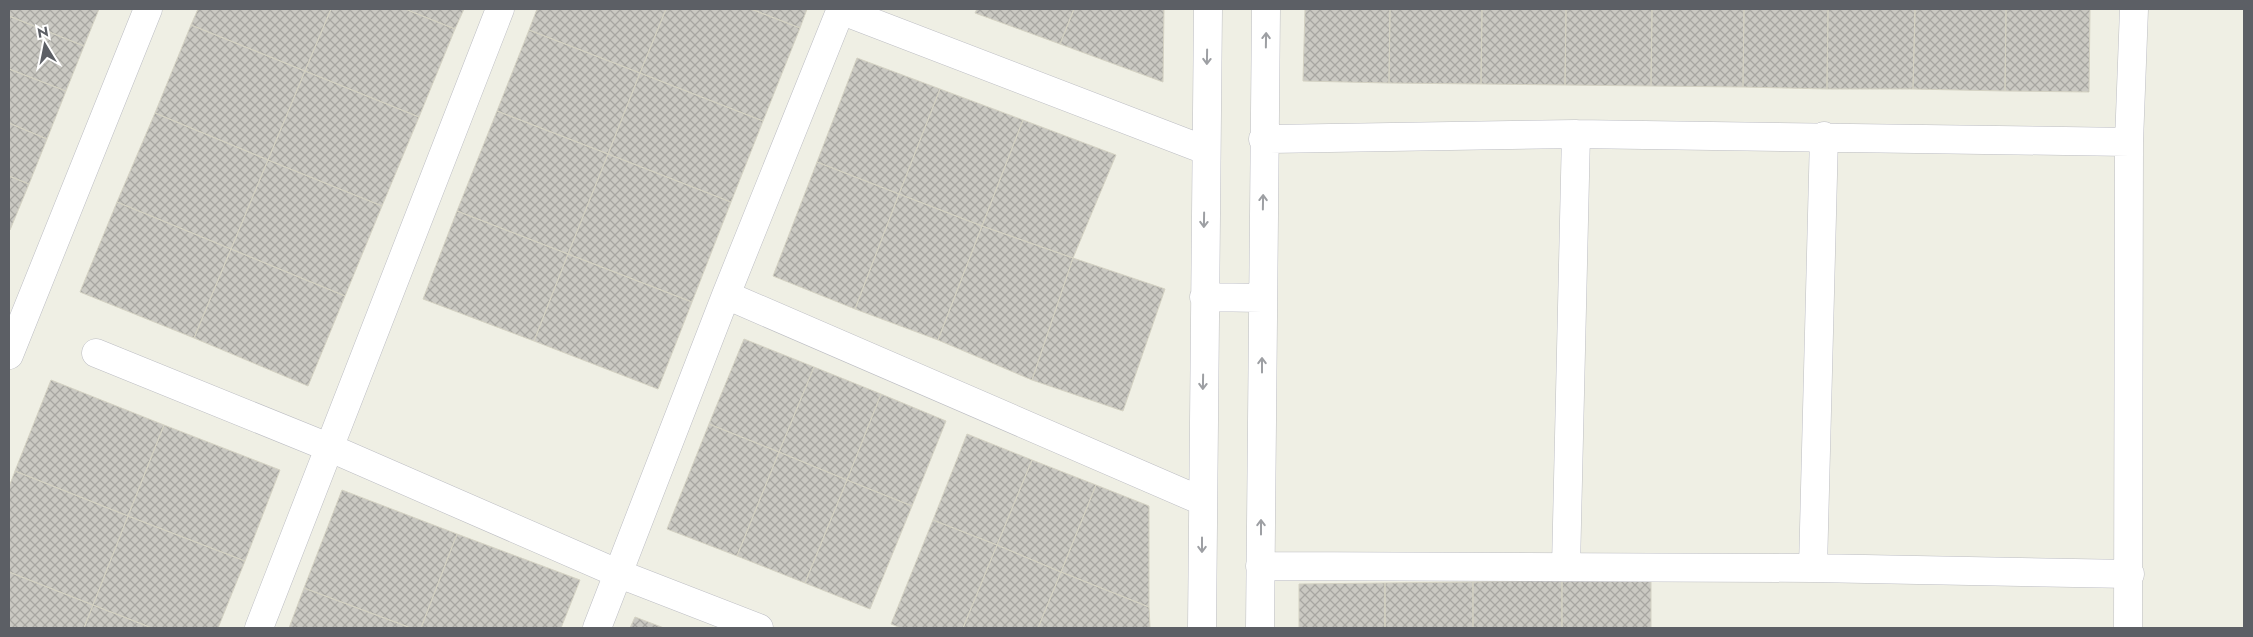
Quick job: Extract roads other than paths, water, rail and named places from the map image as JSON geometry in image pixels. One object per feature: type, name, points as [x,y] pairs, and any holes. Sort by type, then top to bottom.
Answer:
[{"type":"street","points":[[9,355],[148,9]]},
{"type":"street","points":[[259,628],[500,9]]},
{"type":"street","points":[[597,628],[726,295],[840,9],[1205,150]]},
{"type":"street","points":[[1202,628],[1205,150],[1208,9]]},
{"type":"street","points":[[1260,628],[1266,9]]},
{"type":"street","points":[[2128,628],[2130,574],[2129,142],[2134,9]]},
{"type":"street","points":[[1264,139],[1576,134],[1824,136],[2129,142]]},
{"type":"street","points":[[1566,566],[1576,134]]},
{"type":"street","points":[[1812,568],[1824,136]]},
{"type":"street","points":[[726,295],[1202,501]]},
{"type":"street","points":[[1204,297],[1262,298]]},
{"type":"street","points":[[96,353],[328,447],[618,573],[759,628]]},
{"type":"street","points":[[1260,566],[1812,568],[2130,574]]}]
